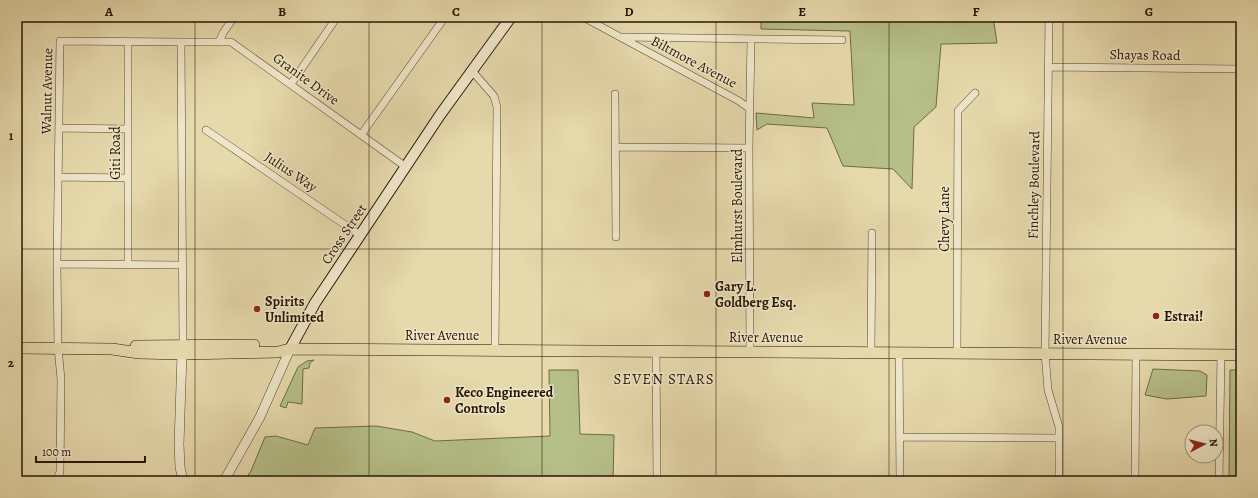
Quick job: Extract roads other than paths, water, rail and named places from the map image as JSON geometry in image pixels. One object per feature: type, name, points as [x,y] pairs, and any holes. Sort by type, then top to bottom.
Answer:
[{"type":"highway","name":"River Avenue","points":[[17,348],[112,349],[139,346],[182,350],[279,346],[290,349],[1241,355]]},
{"type":"main road","name":"Cross Street","points":[[290,349],[315,303],[360,235],[511,17]]},
{"type":"street","points":[[219,42],[223,33],[234,17]]},
{"type":"street","points":[[290,84],[337,17]]},
{"type":"street","points":[[361,135],[445,17]]},
{"type":"street","name":"Biltmore Avenue","points":[[583,17],[739,100],[750,109]]},
{"type":"street","name":"Finchley Boulevard","points":[[1049,17],[1045,354],[1048,390],[1059,427],[1059,481]]},
{"type":"street","points":[[622,37],[751,40],[842,40]]},
{"type":"street","name":"Elmhurst Boulevard","points":[[750,352],[749,148],[751,40]]},
{"type":"street","name":"Walnut Avenue","points":[[56,481],[59,477],[60,464],[61,379],[58,348],[57,264],[60,41],[181,42]]},
{"type":"street","name":"Giti Road","points":[[128,42],[128,265]]},
{"type":"street","points":[[181,42],[182,350],[179,444],[182,481]]},
{"type":"street","name":"Granite Drive","points":[[181,42],[231,42],[406,167]]},
{"type":"street","name":"Shayas Road","points":[[1049,67],[1241,69]]},
{"type":"street","points":[[472,72],[494,96],[497,107],[495,350]]},
{"type":"street","name":"Chevy Lane","points":[[957,353],[958,111],[975,93]]},
{"type":"street","points":[[615,94],[616,237]]},
{"type":"street","points":[[59,128],[128,129]]},
{"type":"street","name":"Julius Way","points":[[206,130],[360,235]]},
{"type":"street","points":[[616,147],[749,148]]},
{"type":"street","points":[[58,177],[128,178]]},
{"type":"street","points":[[871,352],[872,233]]},
{"type":"street","points":[[57,264],[181,265]]},
{"type":"street","name":"Cross Street","points":[[224,481],[260,417],[290,349]]},
{"type":"street","points":[[656,351],[657,481]]},
{"type":"street","points":[[899,353],[900,481]]},
{"type":"street","points":[[1135,481],[1136,354]]},
{"type":"street","points":[[1220,481],[1221,354]]},
{"type":"street","points":[[900,437],[1059,438]]},
{"type":"place","name":"Gary L. Goldberg Esq.","points":[[707,294]]},
{"type":"place","name":"Spirits Unlimited","points":[[257,309]]},
{"type":"place","name":"Estrai!","points":[[1156,316]]},
{"type":"place","name":"Keco Engineered Controls","points":[[447,400]]},
{"type":"district","name":"SEVEN STARS","points":[[664,379]]}]
